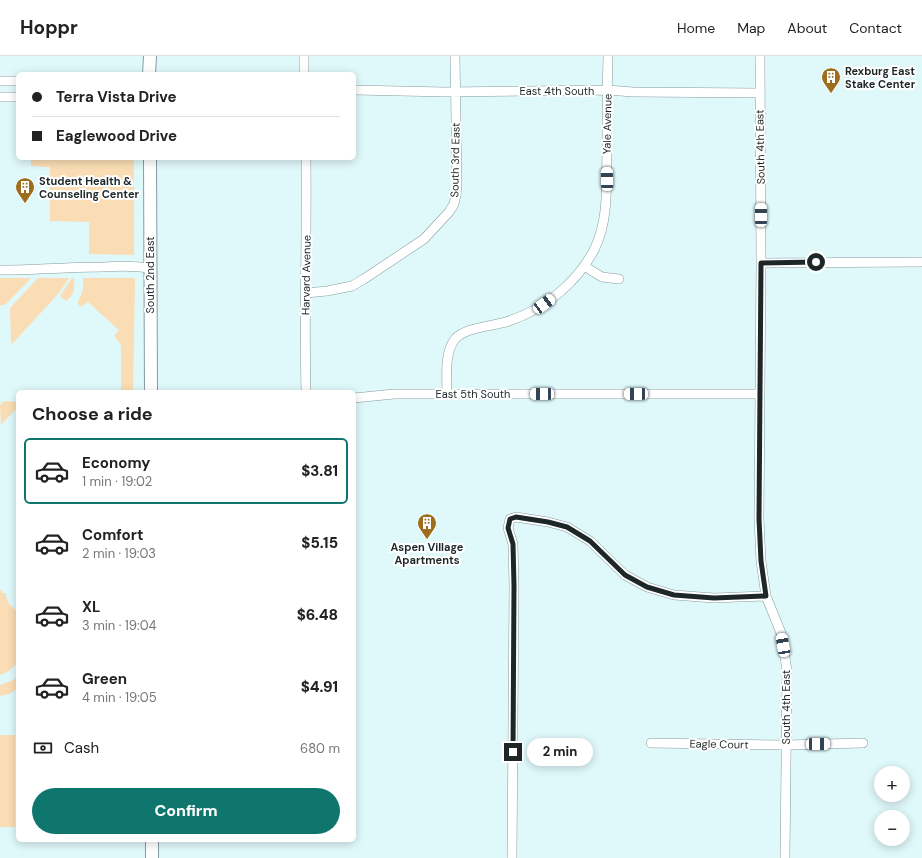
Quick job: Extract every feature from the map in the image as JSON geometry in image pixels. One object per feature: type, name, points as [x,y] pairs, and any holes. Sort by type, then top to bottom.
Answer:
[{"type":"main road","points":[[150,56],[150,72]]},
{"type":"main road","name":"South 2nd East","points":[[150,160],[151,390]]},
{"type":"main road","points":[[152,842],[152,858]]},
{"type":"street","points":[[304,56],[304,72]]},
{"type":"street","name":"South 3rd East","points":[[306,293],[352,286],[424,239],[450,212],[456,195],[455,56]]},
{"type":"street","name":"Yale Avenue","points":[[447,394],[448,352],[459,335],[474,328],[491,326],[510,321],[544,304],[562,292],[584,266],[595,248],[603,226],[607,191],[608,56]]},
{"type":"street","name":"South 4th East","points":[[760,56],[761,263],[759,519],[761,561],[766,596],[781,633],[787,670],[784,828],[785,858]]},
{"type":"street","points":[[0,80],[16,81]]},
{"type":"street","name":"East 4th South","points":[[356,90],[607,90],[633,92],[760,93]]},
{"type":"street","points":[[0,97],[16,97]]},
{"type":"street","name":"Harvard Avenue","points":[[306,160],[306,390]]},
{"type":"street","points":[[761,263],[922,262]]},
{"type":"street","points":[[0,270],[137,266],[150,268]]},
{"type":"street","points":[[584,266],[602,276],[619,279]]},
{"type":"street","name":"East 5th South","points":[[356,398],[394,394],[760,394]]},
{"type":"street","points":[[512,858],[514,586],[513,544],[508,528],[511,519],[516,517],[548,522],[567,527],[590,541],[625,575],[647,587],[674,595],[714,598],[766,596]]},
{"type":"street","name":"Eagle Court","points":[[651,743],[786,745],[863,743]]},
{"type":"shaded area","points":[[31,160],[134,160],[134,255],[89,254],[89,222],[50,221],[50,167],[31,166]]},
{"type":"shaded area","points":[[0,278],[31,278],[5,305],[0,305]]},
{"type":"shaded area","points":[[38,278],[69,278],[58,294],[12,344],[10,308]]},
{"type":"shaded area","points":[[72,278],[74,278],[73,292],[66,301],[60,296]]},
{"type":"shaded area","points":[[83,278],[135,278],[133,390],[121,390],[121,346],[114,336],[119,330],[88,302],[81,307],[78,304],[83,289]]},
{"type":"shaded area","points":[[4,401],[16,402],[16,409],[1,425],[0,406]]},
{"type":"shaded area","points":[[1,590],[2,593],[6,593],[9,604],[16,610],[16,664],[9,671],[0,675]]},
{"type":"shaded area","points":[[16,678],[16,690],[9,694],[0,696],[0,685]]},
{"type":"shaded area","points":[[0,735],[15,735],[15,827],[0,827]]},
{"type":"place","name":"Rexburg East Stake Center","points":[[831,94]]},
{"type":"place","name":"Student Health & Counseling Center","points":[[25,204]]},
{"type":"place","name":"Aspen Village Apartments","points":[[427,540]]},
{"type":"route","points":[[513,752],[514,586],[513,544],[508,528],[510,519],[516,517],[548,522],[567,527],[590,541],[625,575],[647,587],[674,595],[714,598],[766,596],[761,561],[759,519],[761,263],[816,262]]}]
